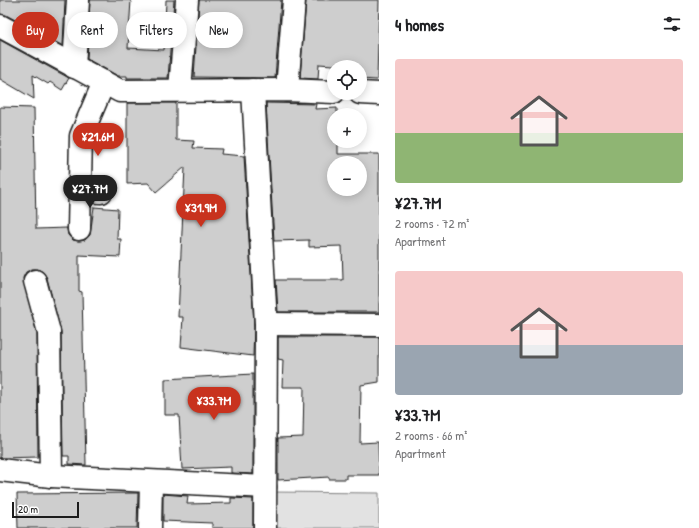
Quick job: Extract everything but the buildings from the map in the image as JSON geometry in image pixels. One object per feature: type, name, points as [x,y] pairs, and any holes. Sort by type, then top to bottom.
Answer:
[{"type":"street","points":[[74,67],[78,0]]},
{"type":"street","points":[[180,90],[188,0]]},
{"type":"street","points":[[287,90],[294,0]]},
{"type":"street","points":[[0,26],[120,91],[287,90],[327,92]]},
{"type":"street","points":[[79,229],[91,192],[81,136],[104,82]]},
{"type":"street","points":[[253,90],[266,324],[265,528]]},
{"type":"street","points":[[367,93],[379,94]]},
{"type":"street","points":[[36,281],[50,332],[51,476]]},
{"type":"street","points":[[266,324],[379,325]]},
{"type":"street","points":[[0,470],[51,476],[265,487]]},
{"type":"street","points":[[150,528],[151,482]]},
{"type":"shaded area","points":[[272,492],[379,493],[379,528],[271,528]]}]
